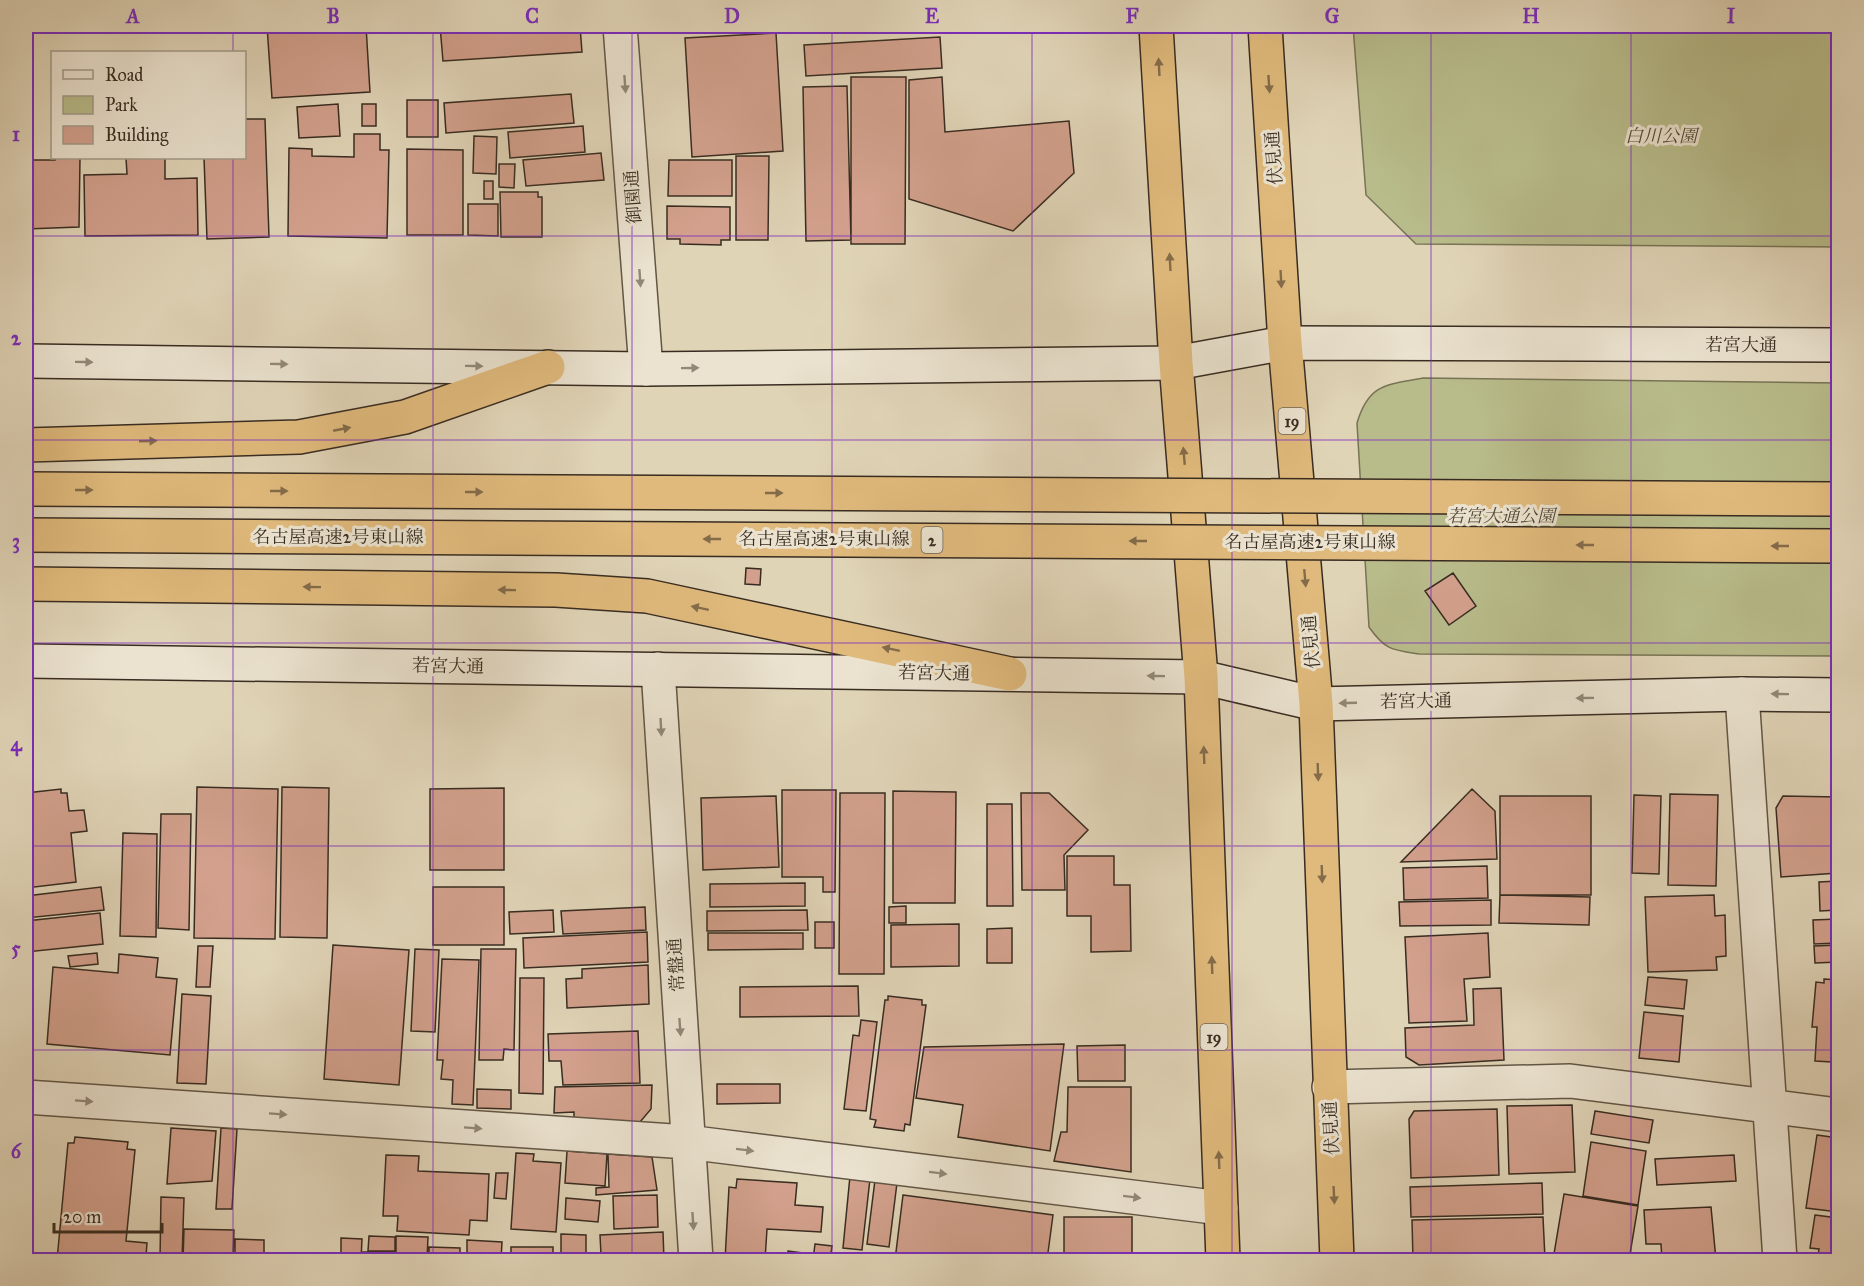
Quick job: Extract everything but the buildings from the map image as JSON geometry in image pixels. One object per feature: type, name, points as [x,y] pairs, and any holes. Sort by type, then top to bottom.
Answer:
[{"type":"highway","name":"19","points":[[1156,26],[1176,363],[1201,677],[1222,1260]]},
{"type":"highway","name":"伏見通","points":[[1265,26],[1285,343],[1316,704],[1337,1260]]},
{"type":"highway","points":[[26,445],[299,437],[405,417],[548,367]]},
{"type":"highway","points":[[26,489],[1839,499]]},
{"type":"highway","name":"名古屋高速2号東山線","points":[[26,536],[1839,546]]},
{"type":"highway","points":[[26,584],[556,590],[647,596],[1010,674]]},
{"type":"street","name":"御園通","points":[[620,26],[646,369]]},
{"type":"street","name":"若宮大通","points":[[26,361],[646,369],[1176,363],[1285,343],[1839,345]]},
{"type":"street","name":"若宮大通","points":[[26,661],[1201,677],[1316,704],[1742,694],[1839,695]]},
{"type":"street","name":"常盤通","points":[[658,669],[696,1260]]},
{"type":"street","points":[[1742,694],[1780,1260]]},
{"type":"street","points":[[1329,1087],[1570,1081],[1839,1115]]},
{"type":"street","points":[[26,1097],[687,1142],[1221,1208]]},
{"type":"green space","name":"白川公園","points":[[1353,26],[1838,26],[1838,247],[1416,244],[1366,195]]},
{"type":"green space","name":"若宮大通公園","points":[[1423,378],[1838,383],[1838,656],[1419,654],[1396,650],[1385,645],[1369,627],[1357,423],[1367,400],[1381,388]]}]
